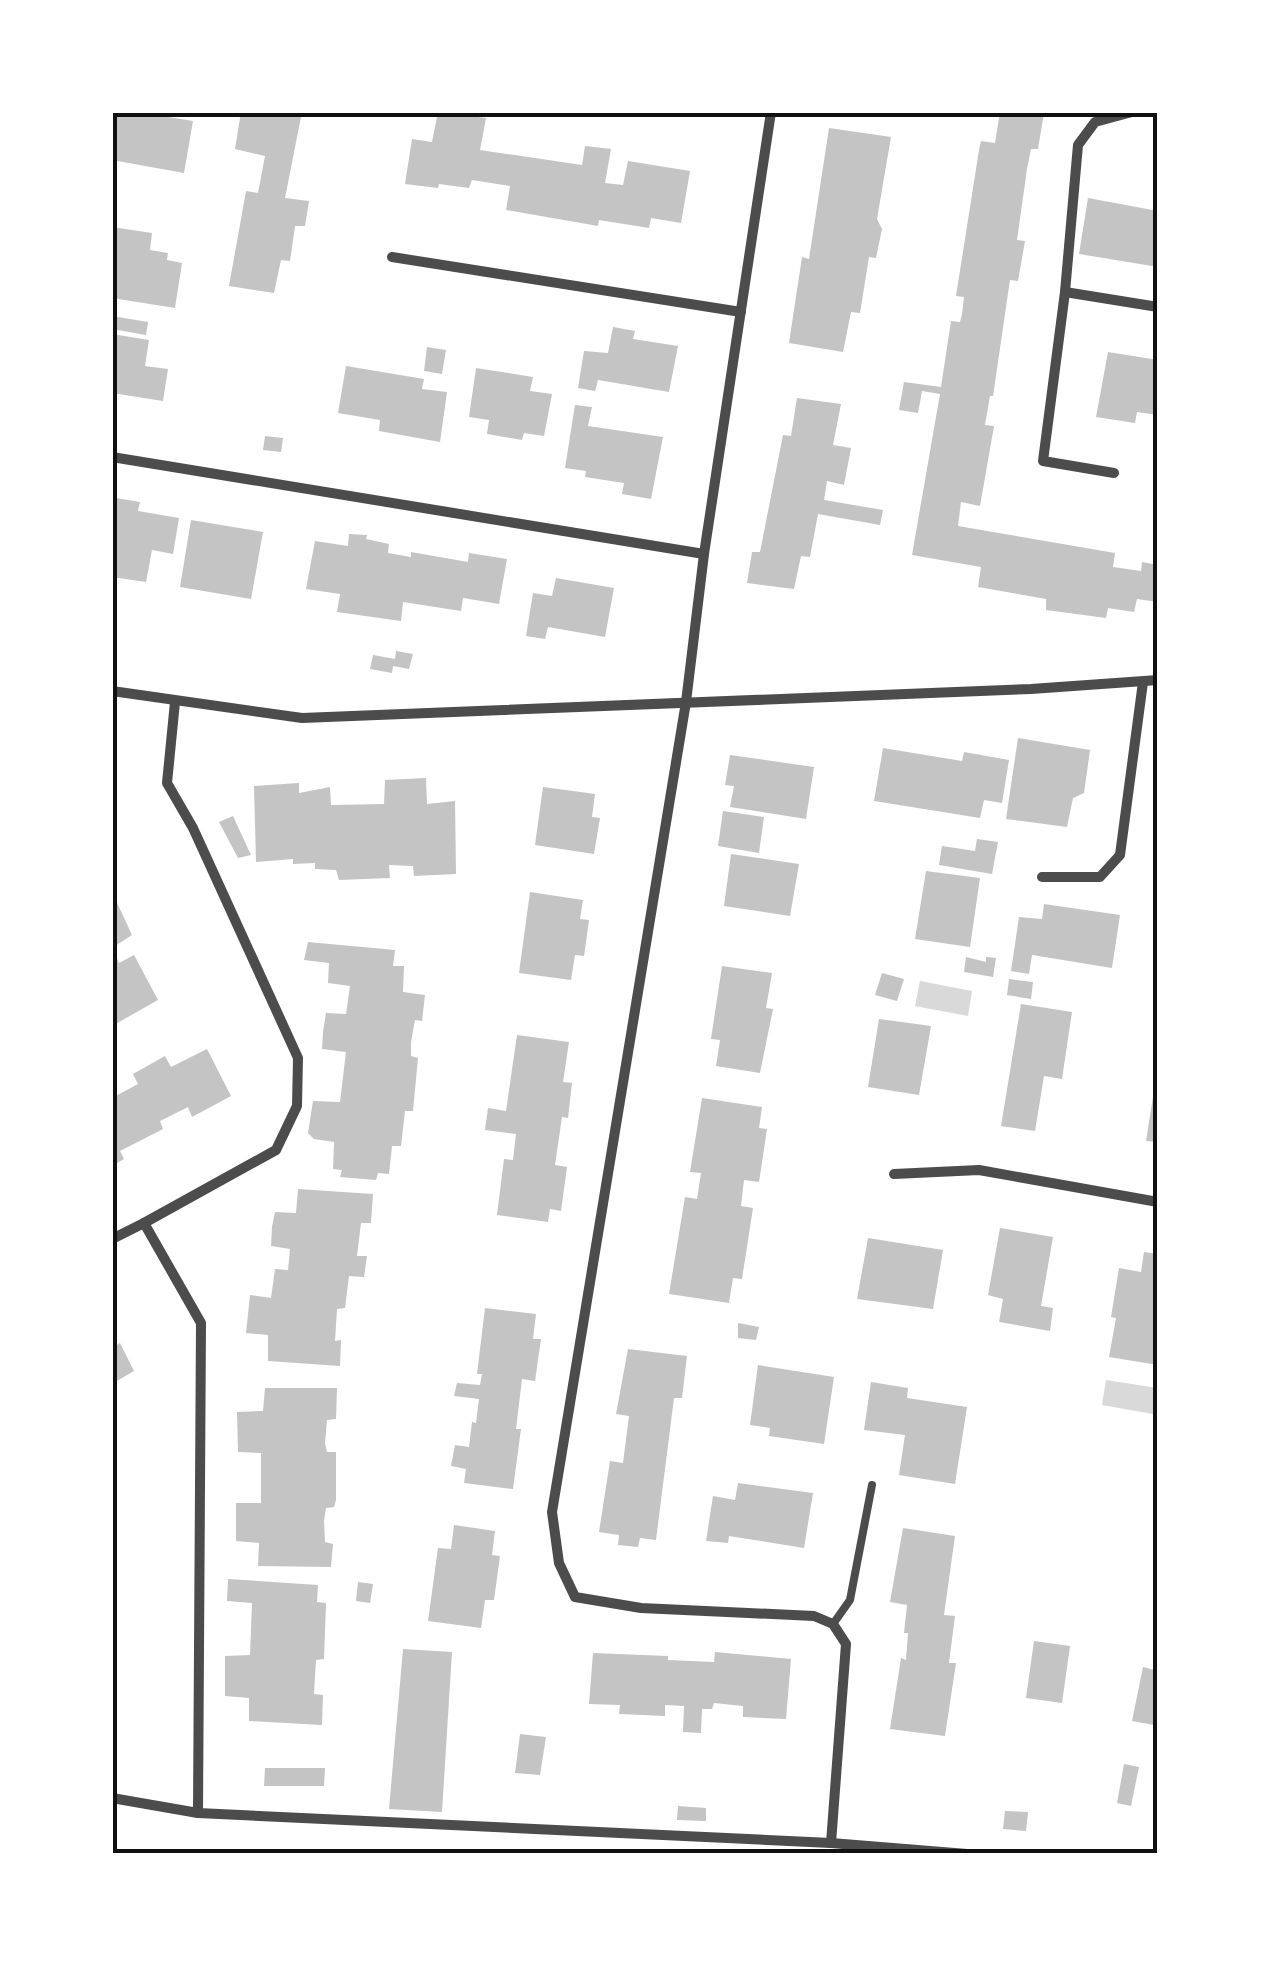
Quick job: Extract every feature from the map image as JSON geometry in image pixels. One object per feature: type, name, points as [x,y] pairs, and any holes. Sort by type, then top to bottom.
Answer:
[{"type":"street","points":[[771,112],[704,554],[686,702],[552,1512],[559,1564],[575,1597],[641,1608],[814,1616],[833,1624],[846,1644],[830,1843]]},
{"type":"street","points":[[1114,473],[1043,461],[1065,292],[1078,145],[1095,122],[1132,112]]},
{"type":"street","points":[[392,257],[740,312]]},
{"type":"street","points":[[1065,292],[1158,307]]},
{"type":"street","points":[[112,458],[704,554]]},
{"type":"street","points":[[112,691],[302,718],[1158,680]]},
{"type":"street","points":[[1042,877],[1100,877],[1120,855],[1143,682]]},
{"type":"street","points":[[112,1239],[276,1150],[297,1106],[298,1058],[192,828],[167,783],[175,702]]},
{"type":"street","points":[[894,1174],[979,1170],[1158,1202]]},
{"type":"street","points":[[144,1223],[201,1322],[198,1813]]},
{"type":"street","points":[[112,1798],[198,1813],[830,1843],[967,1854]]},
{"type":"lane","points":[[833,1624],[850,1600],[872,1484]]},
{"type":"shaded area","points":[[920,981],[972,991],[968,1016],[915,1006]]},
{"type":"shaded area","points":[[1106,1380],[1157,1388],[1153,1414],[1102,1405]]},
{"type":"building","points":[[112,112],[193,121],[184,173],[112,160]]},
{"type":"building","points":[[241,112],[302,112],[285,198],[309,201],[305,226],[295,226],[290,261],[281,260],[274,293],[229,286],[246,191],[258,193],[265,156],[235,149]]},
{"type":"building","points":[[438,112],[486,118],[480,150],[582,165],[585,146],[611,149],[605,183],[623,185],[628,161],[690,171],[681,223],[651,218],[649,228],[599,220],[598,226],[506,210],[510,186],[472,180],[469,188],[405,184],[412,139],[432,142]]},
{"type":"building","points":[[1000,112],[1044,113],[1038,149],[1031,149],[1027,169],[1017,240],[1025,241],[1018,281],[1010,280],[985,425],[994,426],[980,506],[961,502],[958,526],[1115,553],[1113,567],[1141,571],[1142,562],[1158,565],[1158,602],[1137,599],[1134,612],[1108,608],[1106,618],[1046,610],[1046,599],[978,587],[981,567],[912,555],[940,394],[922,391],[918,413],[899,410],[904,382],[941,387],[951,321],[960,322],[962,314],[964,297],[956,296],[979,150],[981,141],[995,143]]},
{"type":"building","points":[[829,128],[891,137],[877,219],[882,229],[876,258],[869,257],[860,313],[851,312],[843,352],[789,343],[802,257],[809,259]]},
{"type":"building","points":[[1088,198],[1158,211],[1158,267],[1079,254]]},
{"type":"building","points":[[112,227],[152,233],[150,250],[168,253],[167,260],[182,263],[175,308],[112,298]]},
{"type":"building","points":[[112,316],[148,322],[146,335],[112,329]]},
{"type":"building","points":[[613,327],[635,331],[633,339],[678,346],[669,392],[598,380],[595,391],[578,388],[584,351],[608,353]]},
{"type":"building","points":[[112,334],[149,340],[145,366],[168,369],[163,401],[112,393]]},
{"type":"building","points":[[427,347],[446,350],[442,374],[424,371]]},
{"type":"building","points":[[1108,352],[1158,360],[1158,415],[1137,412],[1135,423],[1096,417]]},
{"type":"building","points":[[346,366],[424,379],[422,389],[447,392],[440,442],[379,431],[380,420],[338,413]]},
{"type":"building","points":[[476,368],[533,377],[530,391],[552,394],[544,436],[524,433],[522,440],[487,434],[489,420],[469,417]]},
{"type":"building","points":[[797,398],[841,404],[833,445],[851,448],[844,485],[827,481],[824,500],[883,510],[880,525],[818,514],[810,557],[801,556],[794,589],[747,583],[752,552],[760,552],[783,435],[791,436]]},
{"type":"building","points":[[575,405],[592,407],[588,426],[663,437],[651,499],[622,494],[624,483],[585,477],[586,471],[565,468]]},
{"type":"building","points":[[265,436],[283,438],[281,452],[263,450]]},
{"type":"building","points":[[116,498],[140,502],[138,511],[179,518],[173,554],[152,550],[146,582],[112,577],[112,517]]},
{"type":"building","points":[[191,520],[263,532],[251,599],[180,587]]},
{"type":"building","points":[[349,534],[367,535],[366,539],[389,544],[388,553],[411,557],[411,552],[468,562],[469,553],[507,559],[499,604],[463,598],[461,611],[403,602],[401,621],[337,612],[340,594],[306,589],[315,541],[348,546]]},
{"type":"building","points":[[556,578],[614,588],[605,637],[548,627],[545,639],[526,636],[533,593],[552,596]]},
{"type":"building","points":[[396,651],[413,654],[409,669],[393,666],[392,673],[370,669],[373,655],[395,659]]},
{"type":"building","points":[[1018,738],[1090,750],[1084,793],[1073,798],[1067,827],[1006,819]]},
{"type":"building","points":[[883,748],[962,761],[964,752],[1009,760],[1002,803],[984,800],[980,818],[874,801]]},
{"type":"building","points":[[730,755],[814,767],[806,819],[730,807],[734,786],[725,785]]},
{"type":"building","points":[[426,778],[427,804],[455,801],[456,874],[414,876],[413,866],[389,865],[390,878],[339,880],[336,870],[315,869],[315,863],[293,864],[293,859],[256,862],[254,786],[299,783],[299,793],[330,787],[331,805],[384,804],[385,780]]},
{"type":"building","points":[[543,787],[595,794],[592,817],[600,818],[594,854],[535,845]]},
{"type":"building","points":[[723,811],[764,817],[759,853],[718,846]]},
{"type":"building","points":[[233,816],[251,855],[238,858],[219,822]]},
{"type":"building","points":[[977,839],[998,842],[992,874],[939,865],[942,846],[975,851]]},
{"type":"building","points":[[731,854],[799,864],[790,916],[724,906]]},
{"type":"building","points":[[926,871],[980,878],[970,947],[915,939]]},
{"type":"building","points":[[112,892],[132,935],[112,948]]},
{"type":"building","points":[[530,892],[583,900],[580,919],[589,920],[584,956],[575,955],[571,980],[519,973]]},
{"type":"building","points":[[1044,904],[1120,915],[1112,968],[1032,955],[1029,974],[1011,971],[1019,917],[1042,919]]},
{"type":"building","points":[[308,942],[395,950],[393,966],[404,966],[403,992],[425,995],[422,1021],[415,1020],[411,1042],[411,1056],[418,1058],[413,1111],[405,1111],[401,1146],[392,1146],[389,1174],[378,1173],[376,1180],[340,1177],[342,1170],[333,1169],[334,1142],[314,1139],[308,1133],[313,1101],[340,1102],[346,1052],[322,1049],[323,1032],[326,1013],[346,1014],[350,986],[328,983],[329,963],[304,960]]},
{"type":"building","points":[[112,948],[119,963],[134,955],[158,1000],[112,1026]]},
{"type":"building","points":[[966,957],[986,962],[986,957],[996,958],[993,977],[964,972]]},
{"type":"building","points":[[722,966],[772,973],[766,1008],[773,1009],[760,1073],[716,1066],[720,1040],[711,1039]]},
{"type":"building","points":[[882,973],[904,979],[897,1001],[875,995]]},
{"type":"building","points":[[1009,979],[1033,982],[1031,999],[1007,995]]},
{"type":"building","points":[[1021,1004],[1072,1012],[1062,1079],[1044,1076],[1035,1131],[1001,1126]]},
{"type":"building","points":[[879,1019],[931,1026],[919,1095],[868,1087]]},
{"type":"building","points":[[517,1035],[569,1042],[563,1082],[572,1083],[568,1118],[562,1117],[555,1165],[567,1167],[561,1211],[550,1209],[548,1222],[497,1215],[504,1159],[513,1160],[516,1134],[485,1130],[488,1108],[506,1111]]},
{"type":"building","points":[[207,1049],[231,1096],[192,1117],[188,1107],[160,1121],[163,1129],[120,1151],[124,1159],[112,1166],[112,1098],[138,1084],[133,1074],[165,1056],[171,1067]]},
{"type":"building","points":[[1158,1084],[1158,1142],[1146,1141]]},
{"type":"building","points":[[702,1098],[762,1107],[759,1128],[767,1129],[759,1182],[744,1180],[741,1206],[753,1208],[742,1279],[733,1278],[729,1303],[669,1294],[685,1197],[697,1199],[701,1173],[690,1172]]},
{"type":"building","points":[[298,1189],[373,1194],[371,1223],[361,1223],[357,1256],[367,1256],[364,1277],[349,1276],[345,1308],[337,1309],[335,1341],[341,1340],[340,1366],[268,1361],[268,1335],[246,1333],[250,1295],[271,1298],[275,1269],[288,1270],[290,1249],[271,1246],[272,1227],[275,1212],[296,1213]]},
{"type":"building","points":[[1000,1228],[1053,1237],[1041,1306],[1053,1308],[1050,1331],[999,1322],[1003,1299],[988,1295]]},
{"type":"building","points":[[868,1238],[943,1250],[933,1309],[857,1299]]},
{"type":"building","points":[[1144,1252],[1158,1254],[1158,1365],[1109,1357],[1119,1268],[1141,1272]]},
{"type":"building","points":[[485,1308],[536,1314],[533,1339],[541,1339],[535,1381],[522,1379],[516,1429],[521,1429],[513,1489],[464,1483],[466,1469],[451,1466],[455,1445],[469,1447],[472,1422],[476,1423],[479,1399],[454,1396],[457,1383],[480,1385],[482,1374],[477,1374]]},
{"type":"building","points":[[738,1323],[759,1327],[756,1340],[738,1338]]},
{"type":"building","points":[[120,1343],[134,1371],[115,1382],[112,1348]]},
{"type":"building","points":[[628,1349],[687,1356],[682,1398],[674,1398],[656,1540],[640,1538],[638,1547],[618,1545],[619,1535],[599,1532],[610,1461],[623,1463],[629,1416],[616,1414]]},
{"type":"building","points":[[758,1365],[834,1377],[824,1444],[769,1436],[770,1428],[750,1425]]},
{"type":"building","points":[[871,1382],[908,1388],[907,1398],[967,1407],[955,1484],[899,1475],[905,1435],[864,1430]]},
{"type":"building","points":[[265,1388],[337,1388],[336,1419],[327,1420],[325,1443],[327,1452],[336,1452],[336,1500],[334,1507],[326,1508],[324,1521],[325,1542],[333,1544],[331,1567],[258,1566],[259,1543],[236,1541],[236,1503],[261,1503],[261,1453],[238,1452],[237,1412],[263,1411]]},
{"type":"building","points":[[738,1483],[813,1493],[804,1548],[729,1536],[728,1543],[706,1541],[713,1496],[735,1500]]},
{"type":"building","points":[[454,1525],[495,1531],[492,1555],[500,1556],[494,1600],[485,1600],[481,1628],[428,1621],[438,1548],[451,1549]]},
{"type":"building","points":[[903,1528],[955,1536],[944,1615],[955,1616],[949,1663],[956,1663],[945,1736],[890,1729],[901,1658],[906,1660],[908,1633],[904,1633],[907,1605],[890,1602]]},
{"type":"building","points":[[228,1579],[318,1585],[317,1602],[326,1603],[324,1659],[316,1660],[314,1694],[323,1695],[322,1725],[249,1721],[249,1698],[225,1696],[225,1656],[250,1655],[252,1603],[227,1601]]},
{"type":"building","points":[[358,1582],[373,1584],[370,1603],[356,1601]]},
{"type":"building","points":[[1034,1641],[1070,1646],[1062,1703],[1026,1698]]},
{"type":"building","points":[[403,1649],[452,1652],[442,1812],[389,1809]]},
{"type":"building","points":[[715,1652],[791,1659],[786,1719],[743,1717],[743,1706],[714,1703],[712,1709],[702,1709],[701,1733],[683,1732],[684,1706],[665,1705],[665,1716],[619,1714],[620,1705],[589,1704],[593,1653],[714,1662]]},
{"type":"building","points":[[1143,1667],[1158,1671],[1158,1712],[1154,1725],[1132,1721]]},
{"type":"building","points":[[520,1734],[546,1737],[540,1775],[515,1773]]},
{"type":"building","points":[[1124,1764],[1139,1767],[1131,1806],[1117,1803]]},
{"type":"building","points":[[265,1768],[325,1768],[324,1786],[264,1786]]},
{"type":"building","points":[[678,1806],[706,1808],[706,1821],[677,1820]]},
{"type":"building","points":[[1005,1811],[1028,1812],[1026,1831],[1003,1829]]}]
